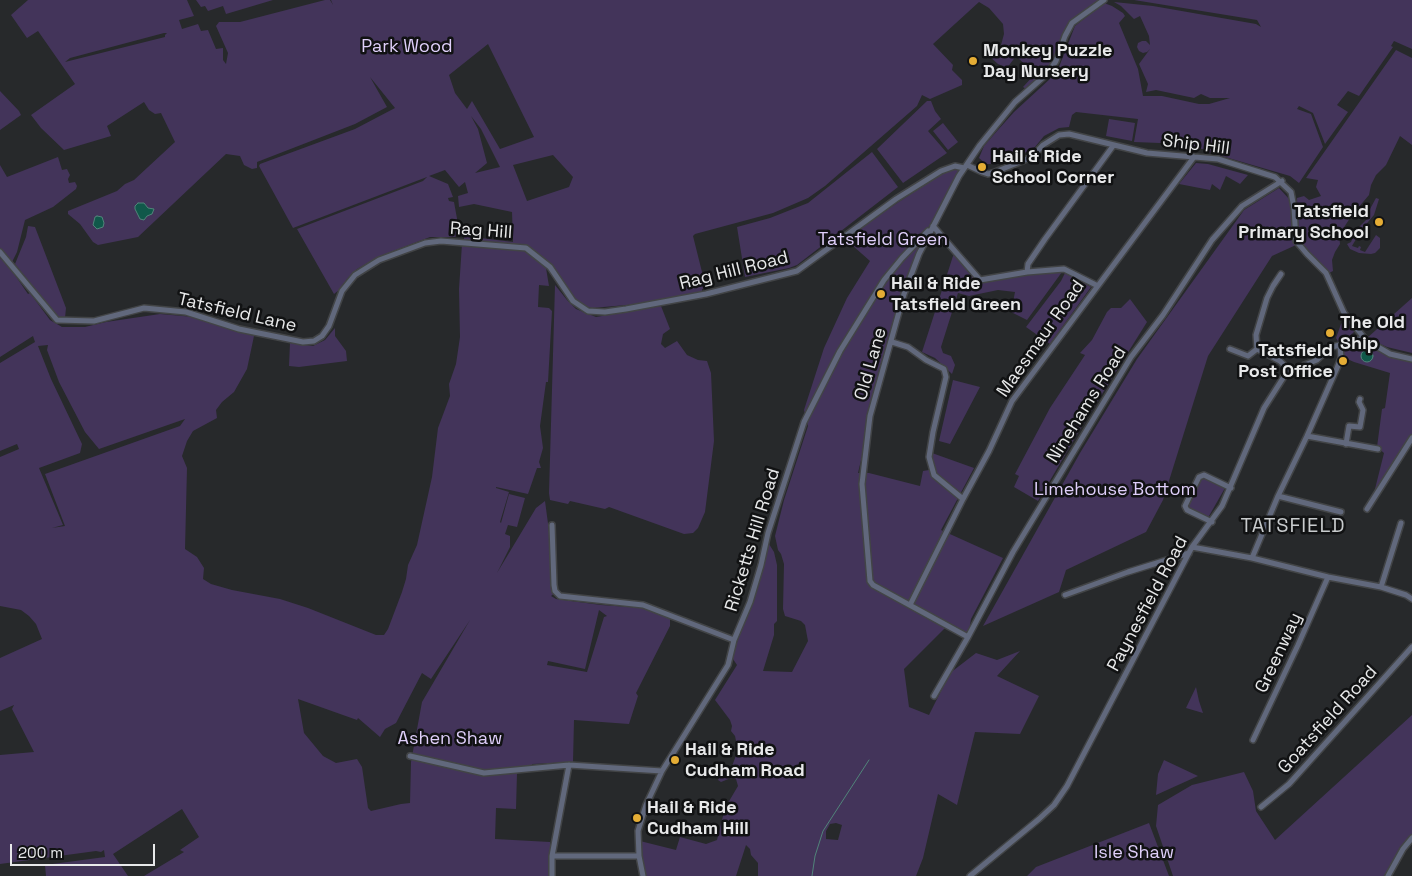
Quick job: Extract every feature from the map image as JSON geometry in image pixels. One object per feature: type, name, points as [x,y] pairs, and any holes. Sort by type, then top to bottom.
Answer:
[{"type":"street","name":"Old Lane","points":[[910,605],[873,585],[870,581],[862,484],[870,416],[904,294],[919,254],[966,166],[980,145],[1015,102],[1048,73],[1056,60],[1072,23],[1104,0]]},
{"type":"street","name":"Ship Hill","points":[[966,166],[988,174],[995,172],[1032,156],[1043,145],[1064,134],[1081,136],[1113,146],[1147,153],[1218,159],[1253,169],[1282,181]]},
{"type":"street","points":[[1026,272],[1028,264],[1045,239],[1113,146]]},
{"type":"street","name":"Maesmaur Road","points":[[910,605],[989,451],[1012,401],[1096,285],[1194,156]]},
{"type":"street","name":"Rag Hill Road","points":[[555,274],[573,301],[588,311],[605,312],[706,294],[798,271],[896,199],[941,171],[955,166],[966,166]]},
{"type":"street","points":[[1282,181],[1293,197],[1296,241],[1326,273],[1344,313],[1364,338],[1390,354],[1412,359]]},
{"type":"street","name":"Ninehams Road","points":[[934,696],[1013,552],[1131,357],[1163,315],[1212,240],[1242,206],[1282,181]]},
{"type":"street","points":[[933,227],[980,280],[1026,272],[1064,269],[1096,285]]},
{"type":"street","name":"Ricketts Hill Road","points":[[643,876],[638,856],[638,831],[646,805],[662,770],[728,666],[734,640],[750,602],[768,533],[804,422],[840,351],[884,280],[902,258],[933,227]]},
{"type":"street","name":"Rag Hill","points":[[425,244],[441,241],[526,248],[550,267],[555,274]]},
{"type":"street","name":"Tatsfield Lane","points":[[0,252],[57,320],[94,321],[144,308],[178,311],[238,329],[302,342],[314,341],[322,336],[329,326],[342,291],[355,275],[379,260],[425,244]]},
{"type":"street","points":[[1257,349],[1256,334],[1267,298],[1282,274]]},
{"type":"street","points":[[1257,349],[1280,361],[1290,370],[1317,360],[1329,348],[1364,338]]},
{"type":"street","points":[[892,342],[908,347],[926,360],[944,369],[946,377],[929,457],[934,475],[963,499]]},
{"type":"street","points":[[1252,558],[1340,358],[1340,346]]},
{"type":"street","points":[[1230,349],[1248,356],[1257,349]]},
{"type":"street","name":"Paynesfield Road","points":[[970,876],[1039,819],[1054,805],[1067,786],[1192,547],[1212,522],[1231,488],[1264,408],[1290,370]]},
{"type":"street","points":[[1349,426],[1360,427],[1363,410],[1360,399]]},
{"type":"street","points":[[1346,444],[1350,418]]},
{"type":"street","points":[[1307,436],[1378,449]]},
{"type":"street","points":[[1367,509],[1412,438]]},
{"type":"street","points":[[1212,522],[1187,510],[1185,506],[1199,477],[1204,475],[1231,488]]},
{"type":"street","points":[[1278,496],[1341,512]]},
{"type":"street","points":[[1381,587],[1401,523]]},
{"type":"street","points":[[552,525],[554,584],[555,591],[560,596],[643,605],[734,640]]},
{"type":"street","points":[[1192,547],[1252,558],[1328,577],[1381,587],[1406,595],[1412,599]]},
{"type":"street","points":[[1065,595],[1128,572],[1189,553]]},
{"type":"street","name":"Greenway","points":[[1253,740],[1328,577]]},
{"type":"street","points":[[910,605],[968,637]]},
{"type":"street","name":"Goatsfield Road","points":[[1261,807],[1289,784],[1412,647]]},
{"type":"street","points":[[410,756],[484,773],[569,765],[662,770]]},
{"type":"street","points":[[552,876],[552,856],[569,765]]},
{"type":"street","points":[[1388,876],[1403,849],[1412,838]]},
{"type":"street","points":[[552,856],[638,856]]},
{"type":"green space","name":"Park Wood","points":[[28,0],[187,0],[194,16],[179,20],[182,29],[198,24],[201,31],[208,30],[216,49],[223,48],[223,60],[226,64],[228,53],[216,26],[219,22],[240,22],[325,0],[330,0],[333,5],[331,0],[1100,0],[1072,20],[1065,30],[1062,43],[1050,69],[1026,89],[1023,87],[1035,74],[1016,56],[1007,68],[998,64],[990,57],[992,50],[1001,45],[1004,34],[1003,24],[989,8],[979,2],[933,44],[953,65],[952,70],[962,80],[962,85],[930,99],[922,95],[917,106],[825,186],[808,198],[773,213],[693,236],[706,288],[702,289],[702,292],[638,304],[592,308],[584,306],[574,298],[552,268],[530,248],[464,240],[464,236],[513,242],[512,212],[474,204],[459,207],[458,196],[468,193],[465,182],[459,187],[445,170],[429,176],[448,184],[453,197],[448,198],[449,201],[454,202],[460,235],[454,237],[430,237],[383,255],[357,269],[334,294],[297,229],[423,181],[427,177],[293,228],[259,166],[260,164],[355,129],[395,108],[370,77],[387,107],[355,124],[257,162],[257,168],[252,169],[244,165],[240,156],[226,154],[138,237],[98,245],[93,242],[80,224],[68,214],[68,211],[117,191],[125,184],[134,180],[175,142],[161,113],[155,114],[149,110],[144,102],[107,126],[111,136],[64,150],[41,128],[31,115],[75,84],[38,31],[27,38],[11,15]],"holes":[[[164,33],[167,33],[165,37],[65,62],[70,58]],[[488,44],[534,137],[500,149],[472,101],[467,109],[455,93],[449,75]],[[471,116],[481,129],[500,167],[475,173],[487,163],[478,129]],[[553,155],[573,177],[569,187],[527,201],[513,165]]]},
{"type":"green space","points":[[196,0],[273,0],[226,14],[223,6],[208,11],[205,6],[201,7]]},
{"type":"green space","points":[[1134,0],[1412,0],[1412,49],[1394,41],[1391,46],[1393,47],[1359,96],[1348,91],[1337,105],[1348,112],[1325,144],[1313,113],[1299,106],[1297,109],[1311,114],[1323,147],[1299,183],[1290,176],[1203,149],[1160,143],[1134,142],[1138,119],[1076,112],[1072,115],[1069,127],[1059,128],[1044,136],[1035,147],[1021,155],[990,164],[986,164],[979,158],[984,146],[997,131],[1014,112],[1051,78],[1059,67],[1075,26],[1104,3],[1112,6],[1125,16],[1119,23],[1138,69],[1143,96],[1162,96],[1199,104],[1209,104],[1230,98],[1210,98],[1201,94],[1194,98],[1156,90],[1146,92],[1148,84],[1139,64],[1150,49],[1143,53],[1137,47],[1138,43],[1142,41],[1146,41],[1150,45],[1149,36],[1140,16],[1134,19],[1114,2],[1153,6],[1256,24],[1261,27],[1257,20]]},
{"type":"green space","points":[[1396,50],[1412,58],[1412,145],[1400,136],[1386,165],[1376,175],[1369,195],[1352,215],[1339,235],[1340,244],[1332,260],[1333,271],[1329,273],[1298,240],[1297,198],[1304,196],[1309,200],[1321,196],[1316,187],[1318,180],[1306,178]]},
{"type":"green space","points":[[0,91],[21,115],[0,130]]},
{"type":"green space","points":[[927,101],[931,101],[941,119],[928,131],[947,153],[903,183],[877,149]]},
{"type":"green space","points":[[1109,119],[1135,123],[1132,141],[1106,136]]},
{"type":"green space","points":[[943,123],[958,142],[948,150],[933,131]]},
{"type":"green space","points":[[872,152],[898,187],[797,265],[745,277],[737,227],[770,218],[808,203]]},
{"type":"green space","points":[[58,157],[62,170],[67,169],[70,175],[69,183],[75,182],[76,189],[53,207],[25,220],[17,252],[12,262],[0,248],[0,165],[7,177]]},
{"type":"green space","points":[[1196,163],[1208,164],[1248,175],[1240,184],[1226,176],[1220,190],[1212,184],[1210,190],[1179,184]]},
{"type":"green space","name":"Tatsfield Green","points":[[954,168],[961,169],[930,227],[895,261],[868,301],[869,307],[903,259],[927,236],[905,286],[894,317],[888,347],[881,363],[867,416],[865,443],[858,473],[869,473],[920,486],[923,471],[929,470],[934,466],[932,453],[974,468],[941,530],[1003,558],[971,619],[968,637],[945,628],[904,669],[909,707],[929,715],[950,673],[976,653],[997,660],[1020,651],[997,676],[1039,696],[1020,734],[975,732],[957,805],[938,794],[923,858],[916,876],[758,876],[758,863],[746,845],[736,876],[644,876],[640,841],[676,850],[680,837],[706,844],[717,840],[725,808],[738,786],[736,779],[731,778],[721,782],[718,780],[721,774],[731,769],[738,750],[735,736],[731,731],[730,720],[715,700],[737,665],[733,659],[733,653],[759,583],[769,544],[774,552],[777,565],[777,621],[774,624],[774,635],[763,671],[792,672],[808,641],[805,625],[801,621],[785,616],[783,609],[784,564],[775,536],[784,500],[808,426],[804,410],[824,348],[847,298],[870,261],[844,238],[945,171]],"holes":[[[830,824],[842,825],[838,840],[826,839],[826,831]]]},
{"type":"green space","name":"Limehouse Bottom","points":[[1279,188],[1290,200],[1293,237],[1296,245],[1272,256],[1208,356],[1163,500],[1146,532],[1066,570],[1059,592],[983,626],[1080,453],[1137,359],[1244,210]]},
{"type":"green space","points":[[1376,198],[1379,199],[1374,215],[1362,229],[1352,246],[1358,248],[1359,246],[1361,247],[1360,250],[1365,252],[1376,235],[1380,238],[1380,248],[1371,254],[1359,253],[1350,249],[1347,244],[1351,242],[1356,230],[1368,218]]},
{"type":"green space","points":[[28,226],[35,227],[66,308],[65,318],[58,318],[15,264],[26,237]]},
{"type":"green space","name":"Ashen Shaw","points":[[462,244],[526,251],[546,268],[549,286],[539,285],[538,307],[549,308],[552,311],[548,382],[546,382],[540,426],[543,448],[539,462],[541,468],[537,468],[528,494],[496,487],[509,492],[501,523],[509,494],[525,498],[517,527],[508,525],[505,534],[510,536],[510,547],[497,573],[536,508],[545,501],[557,591],[551,596],[556,599],[601,605],[644,608],[670,618],[670,626],[636,693],[638,696],[629,724],[574,720],[573,762],[532,764],[532,766],[480,770],[484,775],[517,773],[516,809],[496,808],[495,839],[550,842],[550,876],[144,876],[184,852],[180,850],[199,837],[182,809],[113,854],[128,876],[46,876],[45,865],[105,857],[104,850],[101,852],[96,851],[0,864],[0,755],[34,752],[12,709],[14,705],[0,711],[0,658],[42,639],[36,624],[29,616],[21,610],[0,606],[0,457],[19,449],[17,444],[0,451],[0,363],[35,342],[33,336],[0,357],[0,258],[8,265],[28,294],[30,293],[50,320],[62,327],[85,327],[160,314],[194,317],[254,336],[247,369],[234,392],[216,410],[217,418],[193,431],[182,456],[187,468],[185,549],[197,557],[204,568],[203,579],[211,584],[280,599],[376,635],[384,635],[388,629],[402,592],[408,565],[417,545],[432,477],[438,428],[450,396],[449,384],[456,364],[460,337],[459,289]],"holes":[[[48,345],[47,350],[59,382],[85,432],[99,449],[185,419],[180,426],[45,474],[65,526],[52,528],[63,525],[39,468],[80,453],[82,444],[51,379],[38,346]],[[599,610],[607,616],[604,617],[587,672],[547,665],[548,661],[585,669]],[[470,620],[422,702],[411,762],[410,803],[371,811],[368,808],[362,767],[357,759],[336,763],[323,756],[304,733],[298,699],[357,720],[358,718],[380,737],[385,729],[396,723],[422,673],[431,679]]]},
{"type":"green space","points":[[955,254],[977,281],[982,282],[1012,276],[1062,272],[1027,320],[1011,312],[1015,292],[998,290],[969,296],[958,293],[941,347],[943,353],[951,356],[955,365],[952,374],[935,358],[922,352]]},
{"type":"green space","points":[[1065,273],[1091,287],[1050,344],[1026,327]]},
{"type":"green space","points":[[555,285],[576,309],[596,317],[661,306],[670,329],[663,334],[661,344],[665,348],[677,341],[687,355],[698,360],[707,361],[711,373],[714,441],[705,512],[698,528],[693,533],[684,534],[609,507],[605,509],[570,501],[568,504],[550,500]]},
{"type":"green space","points":[[1412,298],[1412,353],[1387,347],[1367,338]]},
{"type":"green space","points":[[1130,299],[1147,322],[1038,501],[1014,487],[1019,476],[1015,474],[1050,408],[1085,355],[1080,353],[1092,340],[1107,312],[1111,308],[1121,308]]},
{"type":"green space","points":[[1344,321],[1348,322],[1354,332],[1342,343],[1339,343],[1336,338]]},
{"type":"green space","points":[[335,328],[335,336],[346,351],[347,361],[299,367],[289,366],[290,343],[313,346],[325,340]]},
{"type":"green space","points":[[1358,339],[1383,353],[1412,360],[1412,438],[1378,490],[1375,489],[1384,453],[1377,447],[1382,409],[1385,408],[1390,373],[1343,357],[1342,348]]},
{"type":"green space","points":[[953,380],[980,387],[950,444],[939,441]]},
{"type":"green space","points":[[1205,478],[1225,488],[1207,517],[1189,508],[1188,505],[1200,481]]},
{"type":"green space","points":[[1196,687],[1199,701],[1203,713],[1186,708]]},
{"type":"green space","points":[[1412,715],[1412,834],[1400,847],[1386,876],[1173,876],[1156,826],[1158,805],[1192,785],[1244,772],[1253,791],[1256,811],[1275,840]]},
{"type":"green space","points":[[1164,760],[1198,776],[1156,795],[1158,774]]},
{"type":"green space","name":"Isle Shaw","points":[[1149,823],[1169,876],[1027,876],[1036,867]]},
{"type":"shaded area","points":[[138,203],[144,203],[148,208],[154,209],[152,214],[144,220],[140,219],[135,209]]},
{"type":"shaded area","points":[[97,216],[102,217],[104,223],[103,227],[97,229],[93,225]]},
{"type":"shaded area","points":[[1367,350],[1373,356],[1367,362],[1361,356]]},
{"type":"waterway","points":[[812,876],[815,856],[823,831],[869,760]]},
{"type":"place","name":"Monkey Puzzle Day Nursery","points":[[973,61]]},
{"type":"place","name":"Hail & Ride School Corner","points":[[982,167]]},
{"type":"place","name":"Tatsfield Primary School","points":[[1379,222]]},
{"type":"place","name":"Hail & Ride Tatsfield Green","points":[[881,294]]},
{"type":"place","name":"The Old Ship","points":[[1330,333]]},
{"type":"place","name":"Tatsfield Post Office","points":[[1343,361]]},
{"type":"place","name":"Hail & Ride Cudham Road","points":[[675,760]]},
{"type":"place","name":"Hail & Ride Cudham Hill","points":[[637,818]]},
{"type":"district","name":"TATSFIELD","points":[[1293,527]]}]
